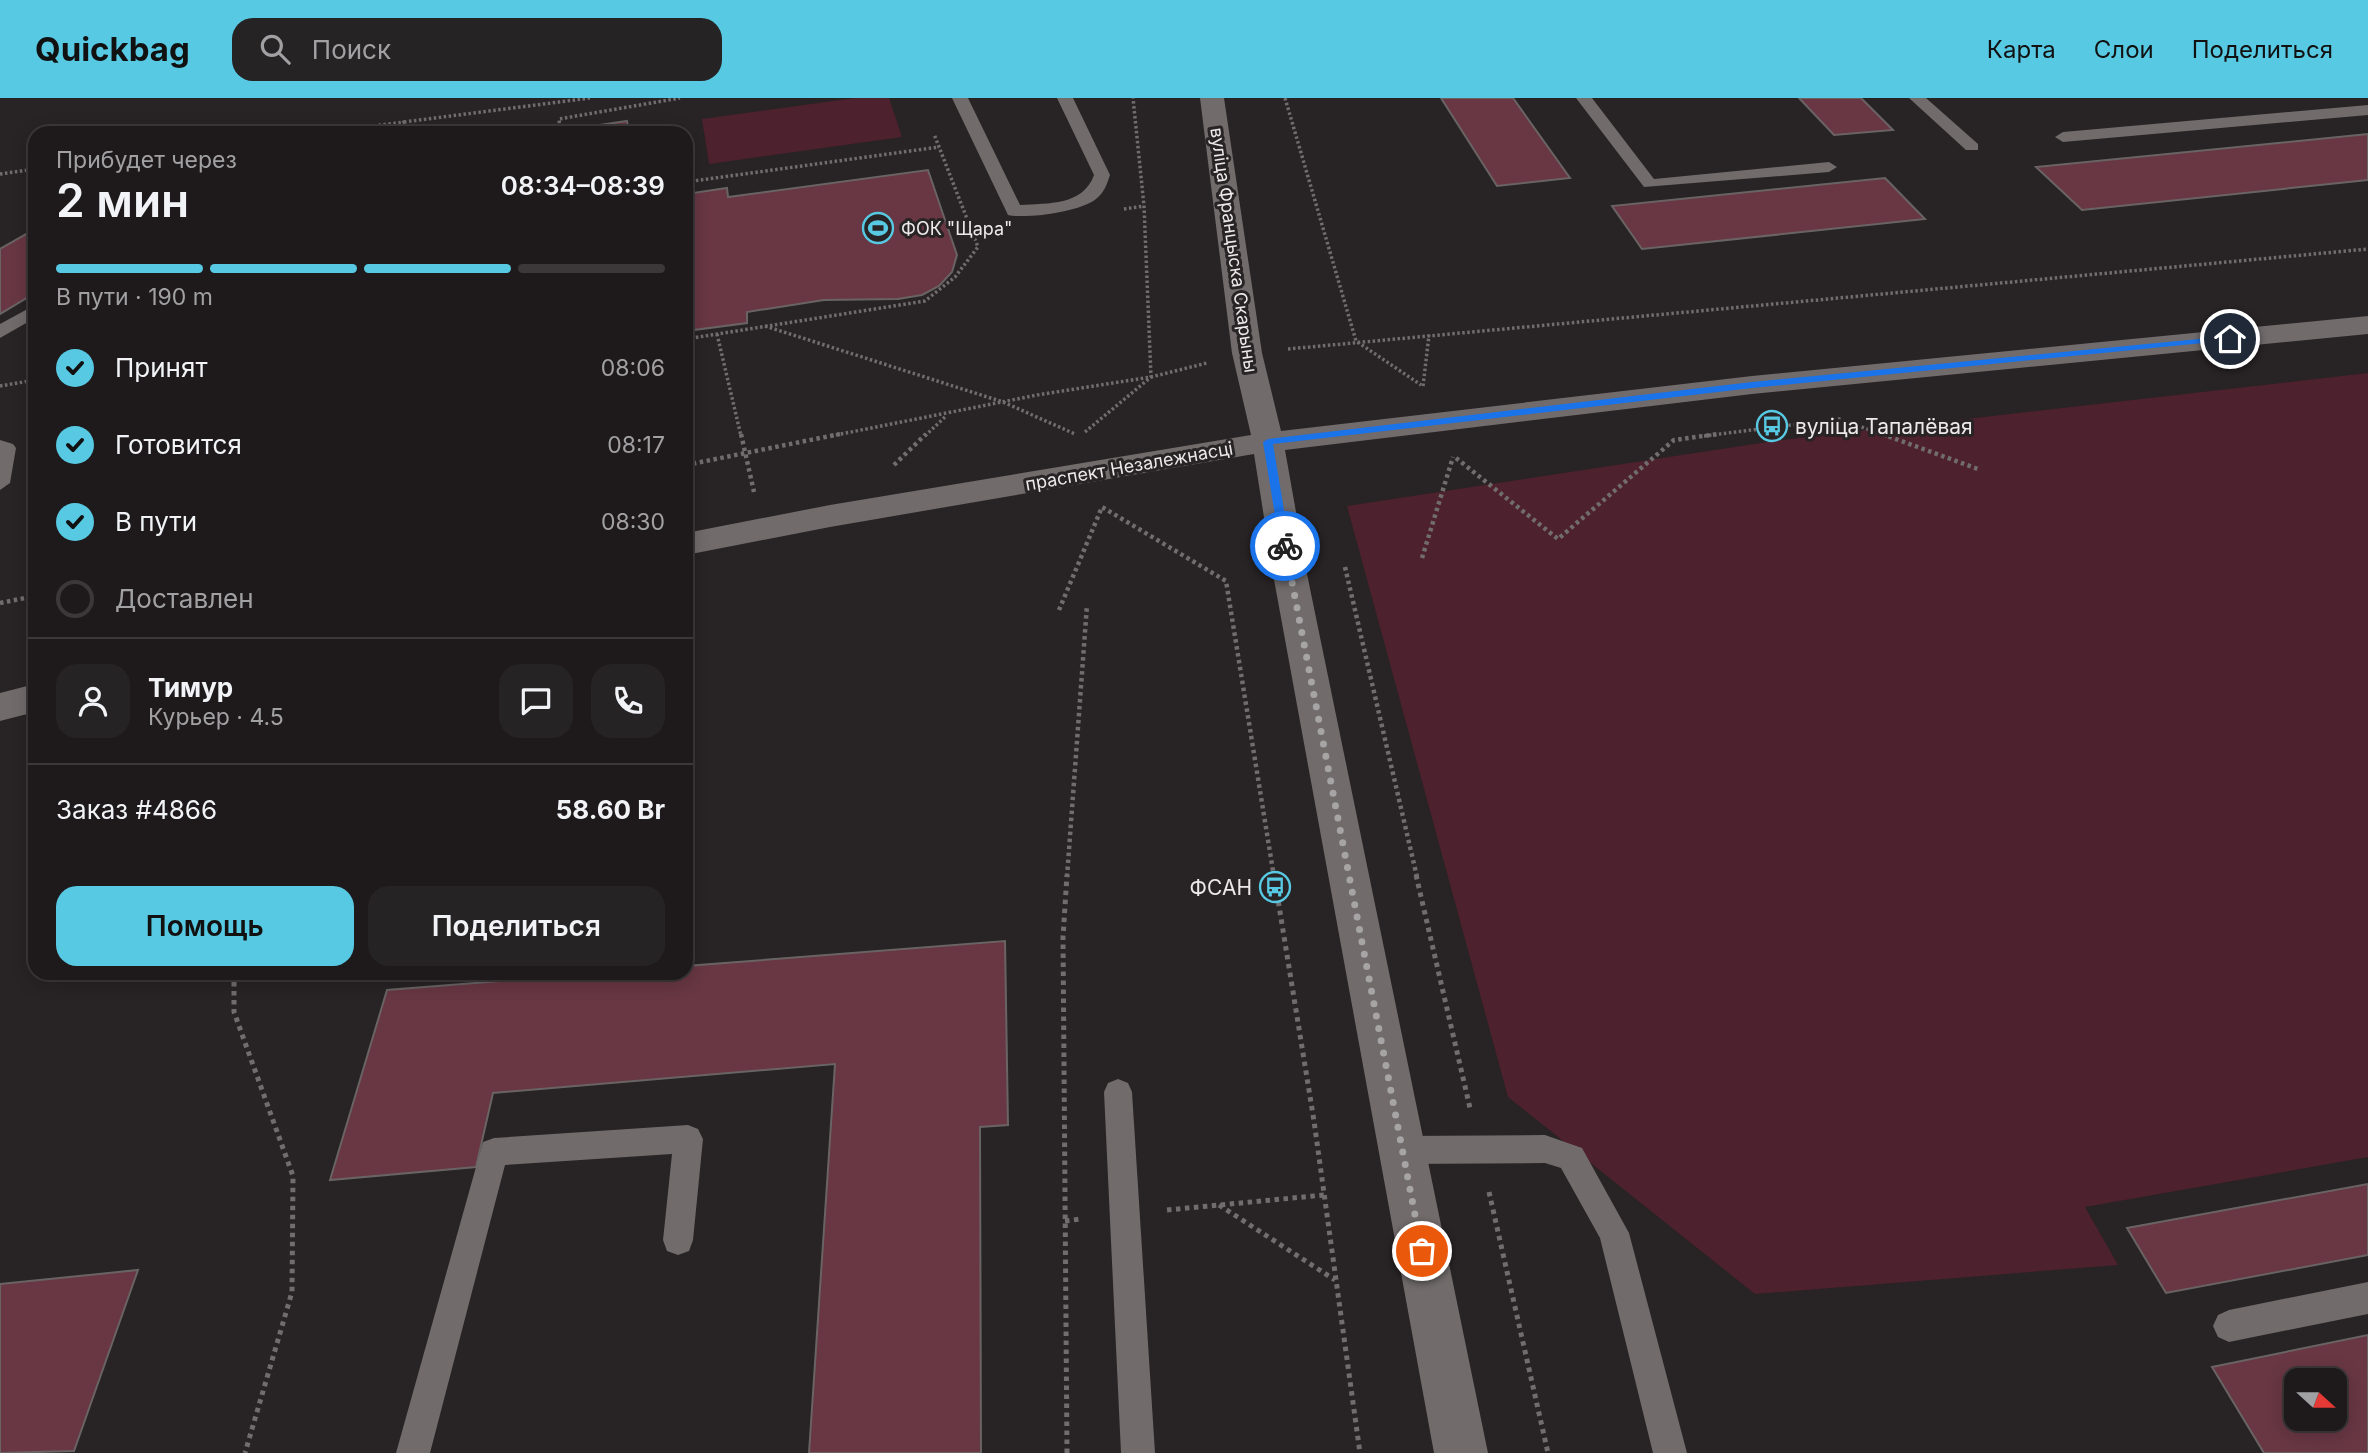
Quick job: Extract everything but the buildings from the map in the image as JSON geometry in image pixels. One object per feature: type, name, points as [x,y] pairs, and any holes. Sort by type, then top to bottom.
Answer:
[{"type":"main road","name":"вуліца Францыска Скарыны","points":[[1213,98],[1247,354],[1268,442],[1292,587],[1461,1453]]},
{"type":"main road","name":"праспект Незалежнасці","points":[[693,543],[830,516],[1268,442],[1436,420],[1752,385],[2368,326]]},
{"type":"main road","points":[[0,707],[28,700]]},
{"type":"lane","points":[[960,98],[1014,211],[1082,203],[1100,186],[1102,176],[1065,98]]},
{"type":"lane","points":[[1584,98],[1650,184],[1829,167]]},
{"type":"lane","points":[[1917,98],[1972,147]]},
{"type":"lane","points":[[2063,137],[2368,110]]},
{"type":"lane","points":[[0,332],[28,314]]},
{"type":"lane","points":[[0,446],[6,448],[0,483]]},
{"type":"lane","points":[[1118,1091],[1138,1453]]},
{"type":"lane","points":[[413,1453],[494,1152],[688,1139],[678,1240]]},
{"type":"lane","points":[[1402,1150],[1545,1149],[1571,1158],[1614,1233],[1670,1453]]},
{"type":"lane","points":[[2229,1326],[2368,1298]]},
{"type":"path","points":[[373,126],[590,98]]},
{"type":"path","points":[[560,126],[559,119],[680,98]]},
{"type":"path","points":[[1133,98],[1144,206],[1151,377]]},
{"type":"path","points":[[1284,98],[1356,341],[1423,387]]},
{"type":"path","points":[[398,126],[404,122]]},
{"type":"path","points":[[693,339],[925,301],[952,284],[978,247],[930,122]]},
{"type":"path","points":[[693,181],[939,147]]},
{"type":"path","points":[[0,174],[28,170]]},
{"type":"path","points":[[693,464],[1003,402],[1151,377],[1247,354],[1356,341],[2368,249]]},
{"type":"path","points":[[765,327],[1003,402],[1080,436],[1151,377]]},
{"type":"path","points":[[717,334],[755,492],[742,495]]},
{"type":"path","points":[[1429,335],[1423,387],[1436,420]]},
{"type":"path","points":[[0,386],[28,381]]},
{"type":"path","points":[[883,467],[895,465],[946,415]]},
{"type":"path","points":[[1422,558],[1453,455],[1558,540],[1674,440],[1839,419],[1978,469]]},
{"type":"path","points":[[1059,610],[1102,507],[1226,581],[1324,1195],[1360,1453]]},
{"type":"path","points":[[1345,567],[1548,1453]]},
{"type":"path","points":[[0,603],[28,597]]},
{"type":"path","points":[[1067,1453],[1063,937],[1087,606]]},
{"type":"path","points":[[234,980],[234,1012],[293,1176],[292,1292],[244,1453]]},
{"type":"path","points":[[1065,1221],[1324,1195]]},
{"type":"path","points":[[1218,1205],[1336,1280]]},
{"type":"shaded area","points":[[855,98],[889,98],[902,137],[709,164],[702,119]]},
{"type":"shaded area","points":[[2368,373],[2368,1157],[2085,1207],[2118,1265],[1755,1294],[1508,1097],[1347,506],[1774,441]]},
{"type":"way so far","points":[[1285,546],[1422,1251]]},
{"type":"place","name":"ФОК \"Щара\"","points":[[878,228]]},
{"type":"place","name":"вуліца Тапалёвая","points":[[1772,426]]},
{"type":"place","name":"ФСАН","points":[[1275,887]]},
{"type":"route","points":[[1285,546],[1268,442],[1436,420],[1752,385],[2230,339]]}]
